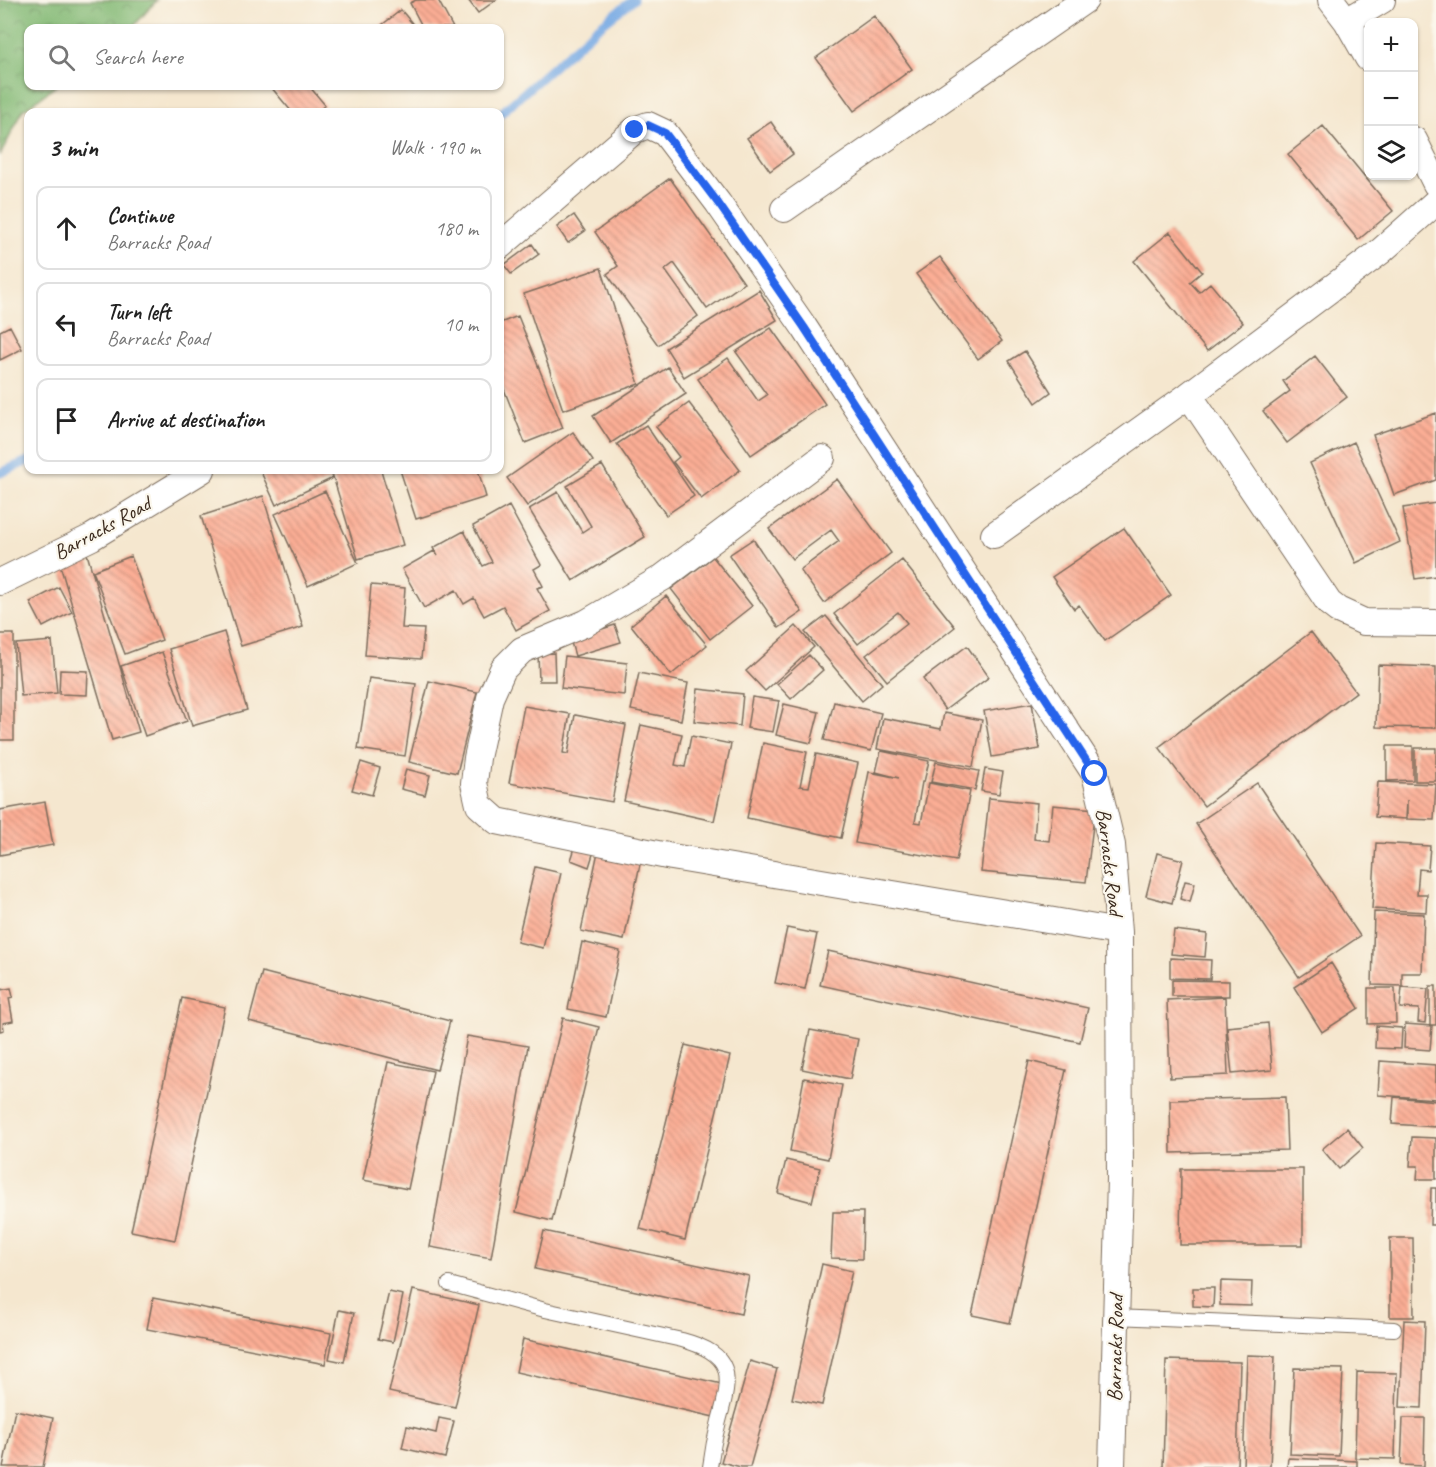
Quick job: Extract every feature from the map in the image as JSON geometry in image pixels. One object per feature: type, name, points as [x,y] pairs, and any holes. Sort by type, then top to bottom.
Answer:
[{"type":"street","points":[[784,209],[1085,0]]},
{"type":"street","points":[[1331,0],[1347,21],[1364,51]]},
{"type":"street","points":[[1347,21],[1382,0]]},
{"type":"street","name":"Barracks Road","points":[[504,243],[635,130],[648,125],[665,133],[718,203],[804,327],[1095,774],[1112,845],[1119,932],[1120,1179],[1112,1467]]},
{"type":"street","points":[[1418,150],[1436,184]]},
{"type":"street","points":[[994,535],[1189,395],[1380,251],[1436,202]]},
{"type":"street","points":[[1189,395],[1329,603],[1338,610],[1364,622],[1436,622]]},
{"type":"street","points":[[822,458],[662,578],[586,623],[522,650],[503,669],[490,698],[477,758],[474,783],[479,805],[497,821],[672,857],[1119,932]]},
{"type":"street","name":"Barracks Road","points":[[0,582],[92,537],[195,474]]},
{"type":"lane","points":[[449,1284],[545,1310],[697,1344],[716,1354],[725,1366],[729,1382],[710,1467]]},
{"type":"lane","points":[[1115,1317],[1394,1329]]},
{"type":"green space","points":[[0,0],[157,0],[136,24],[24,24],[24,90],[50,90],[24,108],[0,156]]},
{"type":"building","points":[[416,0],[438,0],[451,24],[421,24],[410,3]]},
{"type":"building","points":[[468,0],[496,0],[478,13]]},
{"type":"building","points":[[401,10],[413,24],[383,24]]},
{"type":"building","points":[[874,16],[912,69],[854,111],[816,58]]},
{"type":"building","points":[[274,90],[312,90],[325,105],[322,108],[289,108]]},
{"type":"building","points":[[771,122],[793,154],[770,171],[747,138]]},
{"type":"building","points":[[1323,126],[1364,176],[1364,180],[1367,180],[1393,211],[1358,240],[1288,154]]},
{"type":"building","points":[[670,178],[744,283],[707,309],[674,263],[665,270],[698,316],[658,345],[607,274],[618,266],[595,232]]},
{"type":"building","points":[[574,215],[585,231],[568,243],[557,227]]},
{"type":"building","points":[[1170,232],[1202,272],[1190,282],[1199,292],[1210,283],[1243,323],[1207,351],[1134,261]]},
{"type":"building","points":[[532,244],[539,254],[511,274],[504,265]]},
{"type":"building","points":[[940,257],[1002,341],[978,359],[916,274]]},
{"type":"building","points":[[601,268],[639,384],[563,410],[524,294]]},
{"type":"building","points":[[759,290],[777,320],[684,377],[666,348]]},
{"type":"building","points":[[518,316],[563,428],[525,443],[504,389],[504,321]]},
{"type":"building","points":[[10,326],[22,349],[0,360],[0,331]]},
{"type":"building","points":[[771,328],[825,404],[751,455],[698,379],[728,358],[758,401],[767,395],[736,352]]},
{"type":"building","points":[[1025,351],[1051,392],[1036,403],[1009,361]]},
{"type":"building","points":[[1315,356],[1347,397],[1287,443],[1263,411],[1290,391],[1283,381]]},
{"type":"building","points":[[668,367],[686,394],[611,443],[593,416]]},
{"type":"building","points":[[689,403],[740,470],[701,499],[673,462],[679,457],[656,427]]},
{"type":"building","points":[[1436,413],[1436,480],[1394,495],[1373,435]]},
{"type":"building","points":[[646,425],[694,496],[666,515],[617,444]]},
{"type":"building","points":[[573,432],[593,461],[527,506],[507,478]]},
{"type":"building","points":[[1354,442],[1400,542],[1356,563],[1310,463]]},
{"type":"building","points":[[602,465],[645,537],[573,581],[529,509],[558,492],[582,532],[591,526],[567,486]]},
{"type":"building","points":[[262,474],[332,474],[333,478],[276,505]]},
{"type":"building","points":[[332,474],[382,474],[403,545],[358,559]]},
{"type":"building","points":[[401,474],[479,474],[486,497],[416,519]]},
{"type":"building","points":[[837,479],[891,553],[824,603],[800,570],[839,541],[831,530],[792,559],[769,529]]},
{"type":"building","points":[[325,491],[358,563],[308,586],[275,514]]},
{"type":"building","points":[[263,496],[303,627],[241,646],[201,516]]},
{"type":"building","points":[[1436,503],[1436,576],[1415,579],[1403,508]]},
{"type":"building","points":[[509,506],[541,565],[534,569],[543,586],[537,588],[550,611],[516,630],[503,606],[484,616],[474,598],[464,604],[456,590],[424,608],[402,569],[434,551],[438,556],[433,548],[464,531],[483,566],[492,562],[473,526]]},
{"type":"building","points":[[1124,528],[1171,595],[1105,641],[1079,605],[1074,609],[1052,577]]},
{"type":"building","points":[[753,539],[802,612],[779,628],[729,555]]},
{"type":"building","points":[[85,547],[139,732],[112,740],[57,555]]},
{"type":"building","points":[[131,556],[162,640],[125,654],[93,571]]},
{"type":"building","points":[[713,557],[752,606],[710,639],[671,589]]},
{"type":"building","points":[[902,560],[955,627],[887,681],[866,655],[907,623],[898,612],[858,644],[834,614]]},
{"type":"building","points":[[371,585],[405,588],[402,628],[424,629],[421,659],[365,655]]},
{"type":"building","points":[[59,587],[72,612],[43,627],[30,602]]},
{"type":"building","points":[[666,596],[707,645],[671,675],[631,625]]},
{"type":"building","points":[[826,616],[882,684],[862,701],[805,632]]},
{"type":"building","points":[[615,625],[621,642],[575,656],[570,639]]},
{"type":"building","points":[[796,626],[814,647],[765,691],[746,671]]},
{"type":"building","points":[[224,632],[247,710],[192,726],[169,649]]},
{"type":"building","points":[[1311,632],[1356,692],[1204,806],[1159,747]]},
{"type":"building","points":[[0,634],[14,634],[14,740],[0,740]]},
{"type":"building","points":[[52,641],[57,693],[21,696],[16,644]]},
{"type":"building","points":[[967,646],[989,677],[945,710],[923,679]]},
{"type":"building","points":[[162,652],[187,721],[145,736],[121,666]]},
{"type":"building","points":[[554,653],[555,681],[539,681],[538,654]]},
{"type":"building","points":[[809,655],[823,670],[791,699],[777,684]]},
{"type":"building","points":[[565,656],[627,663],[624,695],[561,688]]},
{"type":"building","points":[[1378,665],[1436,667],[1436,728],[1376,727]]},
{"type":"building","points":[[60,670],[88,671],[87,695],[59,694]]},
{"type":"building","points":[[639,673],[688,683],[681,720],[631,710]]},
{"type":"building","points":[[369,678],[416,684],[405,756],[358,749]]},
{"type":"building","points":[[429,681],[477,692],[457,773],[409,762]]},
{"type":"building","points":[[698,689],[743,694],[740,726],[694,721]]},
{"type":"building","points":[[752,697],[779,701],[773,732],[747,728]]},
{"type":"building","points":[[834,702],[881,713],[871,751],[824,740]]},
{"type":"building","points":[[1032,703],[1040,749],[992,757],[984,711]]},
{"type":"building","points":[[784,704],[819,712],[811,743],[776,735]]},
{"type":"building","points":[[524,706],[570,714],[563,753],[568,754],[575,715],[626,725],[612,802],[509,783]]},
{"type":"building","points":[[944,713],[982,720],[973,767],[877,749],[883,718],[941,729]]},
{"type":"building","points":[[641,725],[682,734],[675,765],[685,767],[691,736],[731,744],[714,821],[624,801]]},
{"type":"building","points":[[763,743],[807,752],[800,786],[809,787],[816,754],[858,763],[841,838],[747,818]]},
{"type":"building","points":[[1387,746],[1413,746],[1413,780],[1387,781]]},
{"type":"building","points":[[1415,748],[1436,748],[1436,781],[1415,781]]},
{"type":"building","points":[[881,751],[929,761],[924,782],[922,782],[915,822],[921,823],[929,783],[970,791],[956,861],[855,843],[869,772],[899,778],[876,772]]},
{"type":"building","points":[[361,762],[380,768],[372,795],[352,790]]},
{"type":"building","points":[[936,762],[979,771],[975,790],[931,782]]},
{"type":"building","points":[[406,769],[430,775],[425,795],[401,789]]},
{"type":"building","points":[[985,769],[1003,772],[999,794],[981,791]]},
{"type":"building","points":[[1378,782],[1436,784],[1434,820],[1407,819],[1407,800],[1406,819],[1375,817]]},
{"type":"building","points":[[1257,783],[1360,936],[1299,977],[1196,824]]},
{"type":"building","points":[[989,798],[1037,803],[1034,839],[1049,841],[1053,805],[1095,809],[1086,882],[981,872]]},
{"type":"building","points":[[45,802],[53,845],[0,855],[0,810]]},
{"type":"building","points":[[1376,843],[1430,846],[1428,870],[1419,869],[1417,894],[1427,894],[1426,912],[1372,909]]},
{"type":"building","points":[[576,845],[594,851],[589,867],[571,860]]},
{"type":"building","points":[[599,847],[642,855],[624,940],[581,931]]},
{"type":"building","points":[[1157,853],[1183,860],[1172,903],[1146,896]]},
{"type":"building","points":[[535,867],[561,873],[543,948],[517,942]]},
{"type":"building","points":[[1185,881],[1195,883],[1190,902],[1180,899]]},
{"type":"building","points":[[1374,912],[1424,914],[1422,973],[1402,973],[1402,986],[1372,985]]},
{"type":"building","points":[[787,928],[817,934],[805,989],[775,983]]},
{"type":"building","points":[[1174,930],[1207,934],[1205,957],[1171,954]]},
{"type":"building","points":[[582,942],[620,951],[606,1017],[568,1009]]},
{"type":"building","points":[[828,951],[1088,1008],[1080,1042],[820,985]]},
{"type":"building","points":[[1170,958],[1211,960],[1210,979],[1170,978]]},
{"type":"building","points":[[1331,963],[1359,1008],[1322,1032],[1294,987]]},
{"type":"building","points":[[262,972],[450,1021],[437,1070],[249,1021]]},
{"type":"building","points":[[1172,980],[1229,981],[1229,996],[1172,996]]},
{"type":"building","points":[[1430,986],[1436,986],[1436,1025],[1430,1025]]},
{"type":"building","points":[[1402,987],[1428,989],[1425,1023],[1418,1022],[1419,1009],[1400,1008]]},
{"type":"building","points":[[11,988],[13,997],[9,998],[13,1021],[3,1023],[4,1030],[0,1031],[0,990]]},
{"type":"building","points":[[1368,988],[1395,988],[1396,1023],[1368,1024]]},
{"type":"building","points":[[1225,997],[1228,1075],[1170,1078],[1167,1000]]},
{"type":"building","points":[[182,998],[225,1007],[175,1240],[131,1231]]},
{"type":"building","points":[[563,1018],[599,1027],[552,1221],[516,1212]]},
{"type":"building","points":[[1268,1023],[1272,1070],[1232,1074],[1227,1027]]},
{"type":"building","points":[[1405,1024],[1432,1026],[1430,1050],[1404,1048]]},
{"type":"building","points":[[1376,1026],[1402,1028],[1401,1049],[1375,1048]]},
{"type":"building","points":[[810,1030],[858,1039],[850,1079],[802,1069]]},
{"type":"building","points":[[467,1036],[528,1046],[491,1258],[430,1247]]},
{"type":"building","points":[[685,1045],[730,1056],[685,1240],[640,1229]]},
{"type":"building","points":[[1029,1061],[1066,1070],[1010,1323],[972,1315]]},
{"type":"building","points":[[1380,1061],[1436,1065],[1436,1099],[1378,1095]]},
{"type":"building","points":[[388,1062],[433,1071],[408,1189],[363,1180]]},
{"type":"building","points":[[804,1078],[842,1085],[828,1159],[790,1151]]},
{"type":"building","points":[[1285,1097],[1287,1150],[1171,1153],[1170,1100]]},
{"type":"building","points":[[1394,1097],[1436,1101],[1436,1127],[1392,1124]]},
{"type":"building","points":[[1347,1128],[1363,1148],[1339,1169],[1322,1149]]},
{"type":"building","points":[[1412,1137],[1436,1138],[1436,1179],[1417,1179],[1418,1166],[1410,1166]]},
{"type":"building","points":[[786,1160],[820,1168],[812,1202],[778,1193]]},
{"type":"building","points":[[1181,1169],[1303,1169],[1303,1245],[1180,1245]]},
{"type":"building","points":[[1431,1188],[1436,1188],[1436,1225],[1430,1225]]},
{"type":"building","points":[[833,1212],[863,1212],[862,1259],[831,1258]]},
{"type":"building","points":[[544,1231],[749,1276],[741,1314],[535,1269]]},
{"type":"building","points":[[1390,1238],[1413,1238],[1414,1317],[1390,1317]]},
{"type":"building","points":[[822,1264],[852,1271],[822,1405],[792,1399]]},
{"type":"building","points":[[1221,1281],[1252,1282],[1251,1306],[1220,1305]]},
{"type":"building","points":[[1193,1288],[1214,1288],[1213,1307],[1193,1306]]},
{"type":"building","points":[[413,1290],[479,1305],[455,1407],[389,1392]]},
{"type":"building","points":[[389,1292],[403,1295],[393,1342],[378,1339]]},
{"type":"building","points":[[153,1298],[331,1333],[325,1364],[147,1329]]},
{"type":"building","points":[[339,1310],[354,1313],[344,1362],[329,1359]]},
{"type":"building","points":[[1404,1320],[1425,1321],[1422,1408],[1400,1407]]},
{"type":"building","points":[[523,1339],[722,1384],[714,1417],[516,1372]]},
{"type":"building","points":[[1247,1355],[1275,1356],[1270,1467],[1243,1467]]},
{"type":"building","points":[[1166,1360],[1240,1362],[1237,1467],[1163,1467]]},
{"type":"building","points":[[750,1361],[777,1369],[750,1467],[741,1467],[721,1462]]},
{"type":"building","points":[[1294,1368],[1343,1369],[1339,1456],[1290,1454]]},
{"type":"building","points":[[1357,1372],[1397,1373],[1395,1459],[1355,1458]]},
{"type":"building","points":[[15,1410],[53,1418],[43,1467],[3,1467]]},
{"type":"building","points":[[439,1418],[454,1421],[445,1458],[402,1448],[407,1426],[436,1433]]},
{"type":"building","points":[[1403,1418],[1425,1418],[1424,1466],[1401,1465]]},
{"type":"building","points":[[1288,1458],[1357,1461],[1357,1467],[1287,1467]]},
{"type":"waterway","points":[[504,110],[597,28],[633,0]]},
{"type":"waterway","points":[[0,473],[24,463]]},
{"type":"route","points":[[635,130],[648,125],[665,133],[718,203],[804,327],[1095,774]]}]
